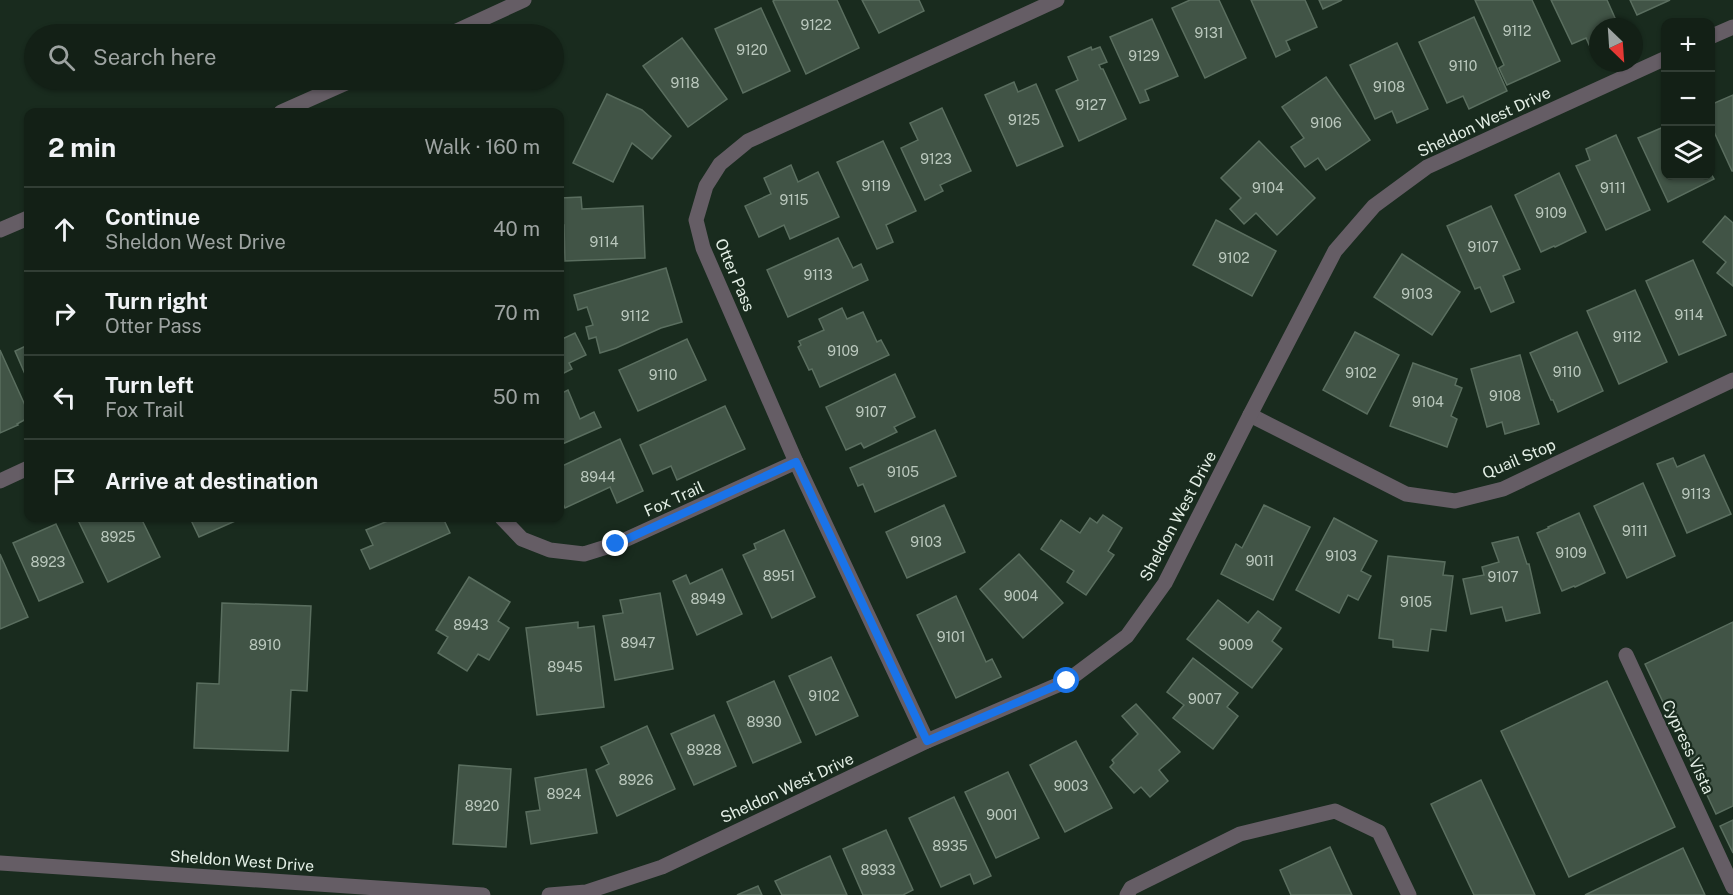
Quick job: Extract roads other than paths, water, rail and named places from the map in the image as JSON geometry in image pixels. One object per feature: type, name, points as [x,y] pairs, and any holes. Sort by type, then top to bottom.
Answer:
[{"type":"street","points":[[472,24],[524,0]]},
{"type":"street","name":"Otter Pass","points":[[927,741],[796,462],[703,248],[696,220],[705,186],[720,164],[748,141],[1058,0]]},
{"type":"street","points":[[1715,35],[1733,27]]},
{"type":"street","name":"Sheldon West Drive","points":[[549,895],[586,892],[662,867],[927,741],[1067,681],[1126,636],[1165,584],[1335,251],[1374,206],[1427,167],[1661,60]]},
{"type":"street","points":[[290,108],[330,90]]},
{"type":"street","points":[[0,230],[24,220]]},
{"type":"street","name":"Quail Stop","points":[[1250,415],[1406,494],[1455,501],[1503,489],[1733,380]]},
{"type":"street","name":"Fox Trail","points":[[506,522],[522,539],[550,550],[585,554],[616,544],[796,462]]},
{"type":"street","points":[[0,481],[24,470]]},
{"type":"street","name":"Cypress Vista","points":[[1626,655],[1733,887]]},
{"type":"street","points":[[1127,895],[1131,888],[1240,834],[1335,811],[1379,832],[1408,895]]},
{"type":"street","name":"Sheldon West Drive","points":[[0,863],[483,895]]}]
